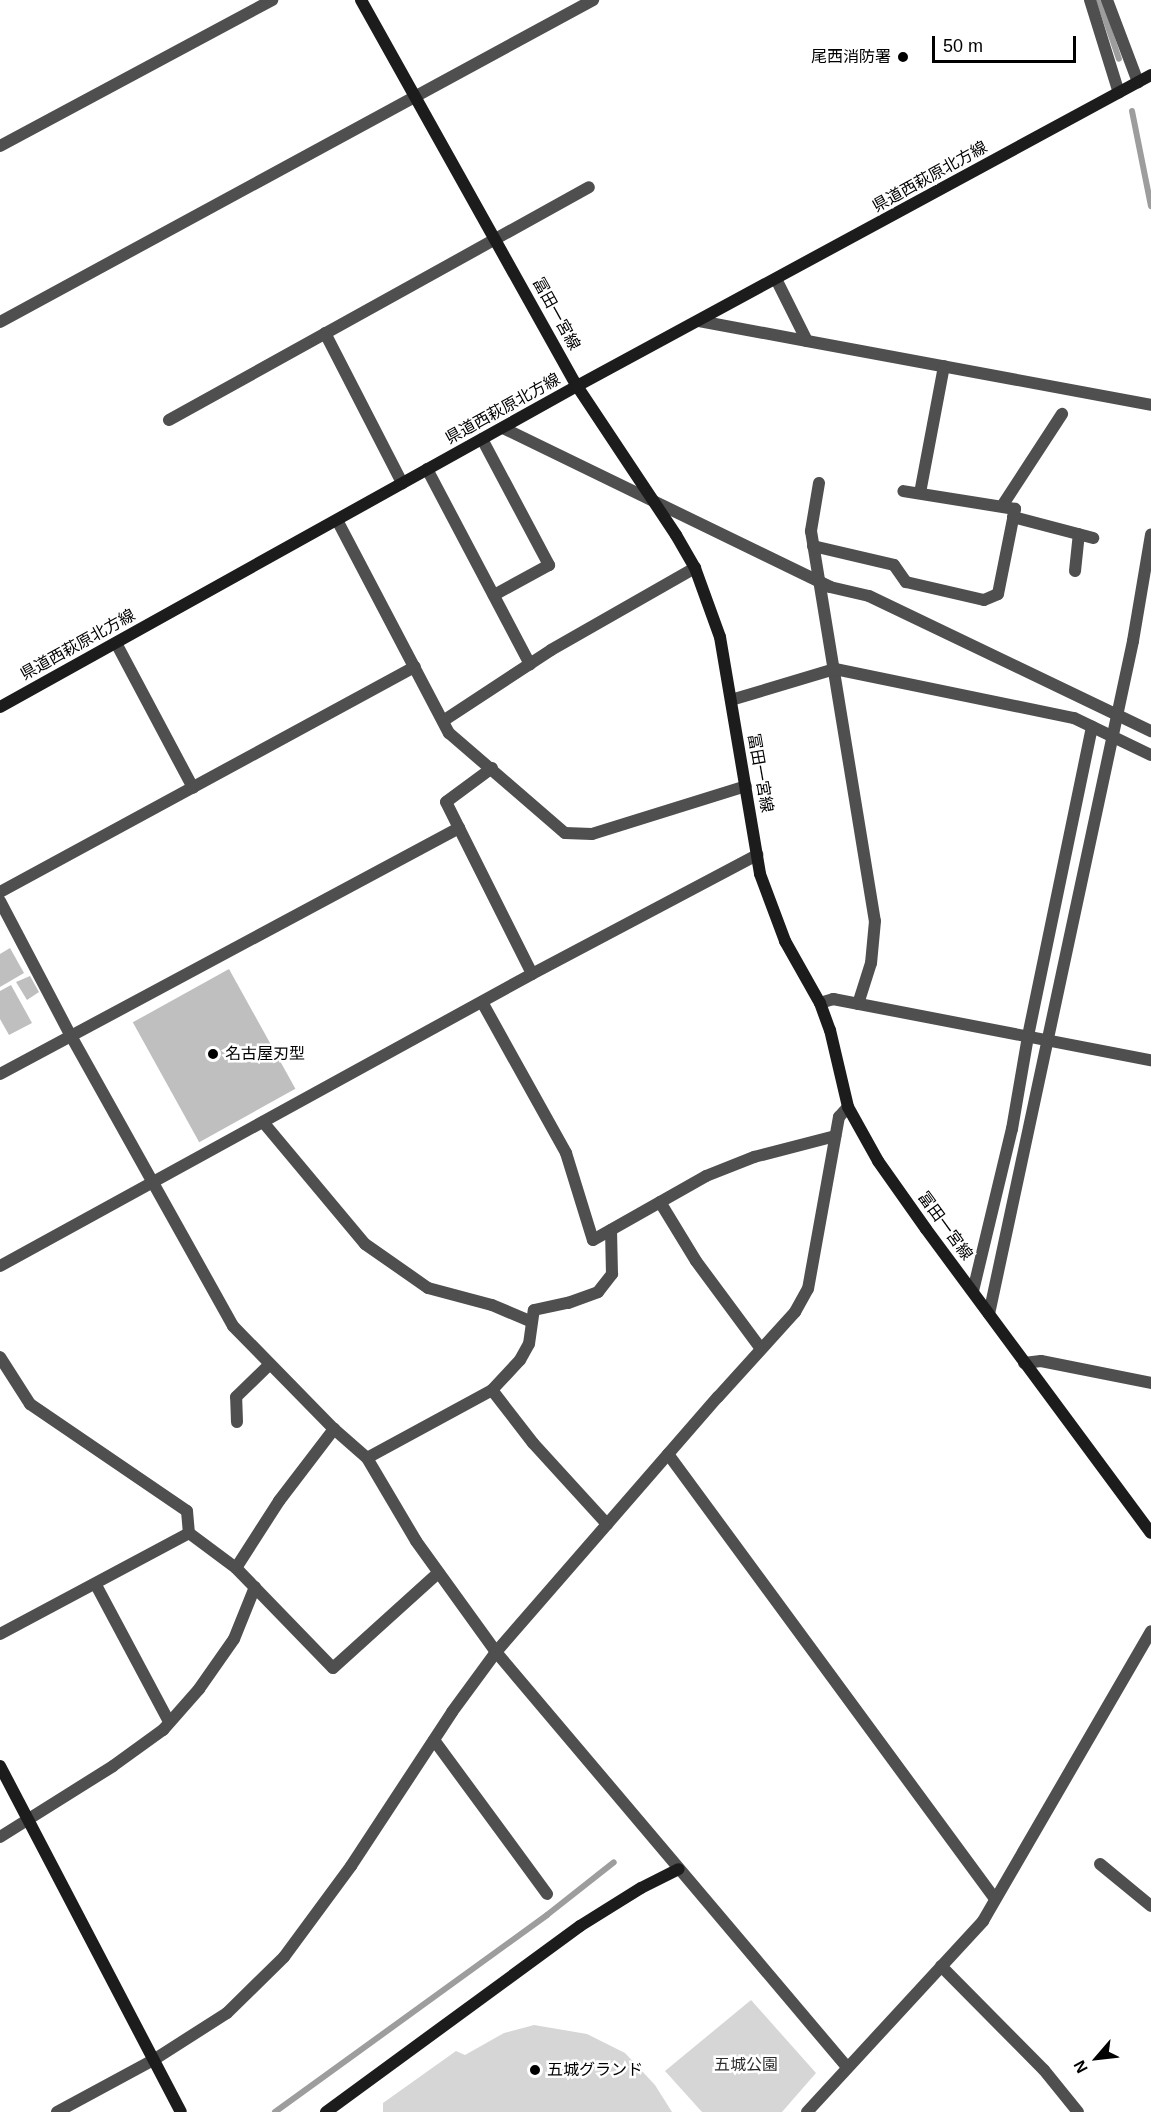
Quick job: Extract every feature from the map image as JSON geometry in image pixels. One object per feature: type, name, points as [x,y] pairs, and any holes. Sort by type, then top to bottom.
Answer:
[{"type":"main road","name":"冨田一宮線","points":[[361,0],[577,386],[695,568],[720,637],[757,855],[772,910],[785,941],[820,1003],[830,1030],[848,1107],[878,1161],[1024,1363],[1151,1533]]},
{"type":"main road","name":"県道西萩原北方線","points":[[0,707],[577,386],[1151,75]]},
{"type":"main road","points":[[0,1766],[181,2112]]},
{"type":"main road","points":[[326,2112],[580,1926],[641,1888],[679,1869]]},
{"type":"street","points":[[0,144],[272,0]]},
{"type":"street","points":[[0,322],[593,0]]},
{"type":"street","points":[[1090,0],[1119,93]]},
{"type":"street","points":[[1107,0],[1138,82]]},
{"type":"street","points":[[169,420],[589,188]]},
{"type":"street","points":[[776,279],[807,341]]},
{"type":"street","points":[[699,321],[1151,405]]},
{"type":"street","points":[[324,333],[402,483]]},
{"type":"street","points":[[920,493],[944,366]]},
{"type":"street","points":[[1002,506],[1062,414]]},
{"type":"street","points":[[503,428],[830,587],[869,596],[1151,731]]},
{"type":"street","points":[[482,439],[549,565],[494,596]]},
{"type":"street","points":[[427,469],[530,664]]},
{"type":"street","points":[[819,483],[811,531],[875,921],[871,963],[858,1004]]},
{"type":"street","points":[[813,546],[894,565],[906,582],[984,600],[998,594],[1015,508],[903,491]]},
{"type":"street","points":[[1013,518],[1093,538]]},
{"type":"street","points":[[337,520],[449,733],[492,768],[564,833],[592,834],[746,786]]},
{"type":"street","points":[[1075,571],[1079,534]]},
{"type":"street","points":[[989,1314],[1117,714],[1151,535]]},
{"type":"street","points":[[443,721],[615,612],[695,568]]},
{"type":"street","points":[[116,643],[193,788]]},
{"type":"street","points":[[0,892],[415,667]]},
{"type":"street","points":[[731,700],[835,669],[1074,718],[1151,755]]},
{"type":"street","points":[[973,1291],[1012,1129],[1028,1036],[1092,727]]},
{"type":"street","points":[[492,768],[446,802],[532,974]]},
{"type":"street","points":[[0,1074],[459,828]]},
{"type":"street","points":[[0,1266],[532,974],[757,855]]},
{"type":"street","points":[[0,902],[71,1036],[233,1326],[334,1429],[367,1458],[416,1541],[496,1652],[847,2067]]},
{"type":"street","points":[[820,1003],[833,999],[1151,1060]]},
{"type":"street","points":[[482,1002],[531,1085],[566,1153],[593,1240],[706,1176],[754,1157],[835,1136]]},
{"type":"street","points":[[57,2112],[155,2059],[226,2013],[284,1957],[351,1866],[434,1740],[496,1652],[795,1312],[808,1289],[839,1117],[848,1107]]},
{"type":"street","points":[[263,1122],[365,1244],[428,1288],[492,1305],[532,1322]]},
{"type":"street","points":[[660,1202],[696,1261],[761,1349]]},
{"type":"street","points":[[367,1458],[492,1390],[520,1359],[529,1344],[534,1310],[568,1303],[598,1292],[612,1274],[611,1230]]},
{"type":"street","points":[[0,1357],[30,1404],[186,1511],[189,1533],[236,1568],[333,1668],[438,1573]]},
{"type":"street","points":[[1024,1363],[1041,1361],[1151,1383]]},
{"type":"street","points":[[237,1422],[236,1397],[270,1364]]},
{"type":"street","points":[[492,1390],[540,1450],[607,1524]]},
{"type":"street","points":[[236,1568],[279,1501],[334,1429]]},
{"type":"street","points":[[668,1454],[995,1899]]},
{"type":"street","points":[[0,1634],[96,1585],[189,1533]]},
{"type":"street","points":[[96,1585],[170,1722]]},
{"type":"street","points":[[0,1837],[113,1766],[170,1722],[199,1689],[234,1639],[255,1587]]},
{"type":"street","points":[[807,2112],[983,1921],[1151,1631]]},
{"type":"street","points":[[434,1740],[547,1894]]},
{"type":"street","points":[[1100,1864],[1151,1906]]},
{"type":"street","points":[[941,1966],[1044,2070],[1078,2112]]},
{"type":"green space","name":"五城公園","points":[[751,2000],[816,2073],[782,2112],[702,2112],[665,2071]]},
{"type":"green space","name":"五城グランド","points":[[534,2025],[587,2034],[625,2053],[655,2085],[672,2112],[383,2112],[383,2103],[456,2051],[465,2055],[504,2033]]},
{"type":"building","points":[[10,948],[24,973],[0,987],[0,954]]},
{"type":"building","name":"名古屋刃型","points":[[229,969],[295,1089],[199,1142],[133,1022]]},
{"type":"building","points":[[30,976],[39,992],[27,1000],[16,982]]},
{"type":"building","points":[[11,985],[32,1023],[9,1035],[0,1019],[0,991]]},
{"type":"waterway","points":[[1099,0],[1119,59]]},
{"type":"waterway","points":[[1132,111],[1151,206]]},
{"type":"waterway","points":[[275,2112],[547,1915],[614,1862]]},
{"type":"place","name":"尾西消防署","points":[[903,57]]},
{"type":"place","name":"名古屋刃型","points":[[213,1054]]},
{"type":"place","name":"五城グランド","points":[[535,2070]]}]
